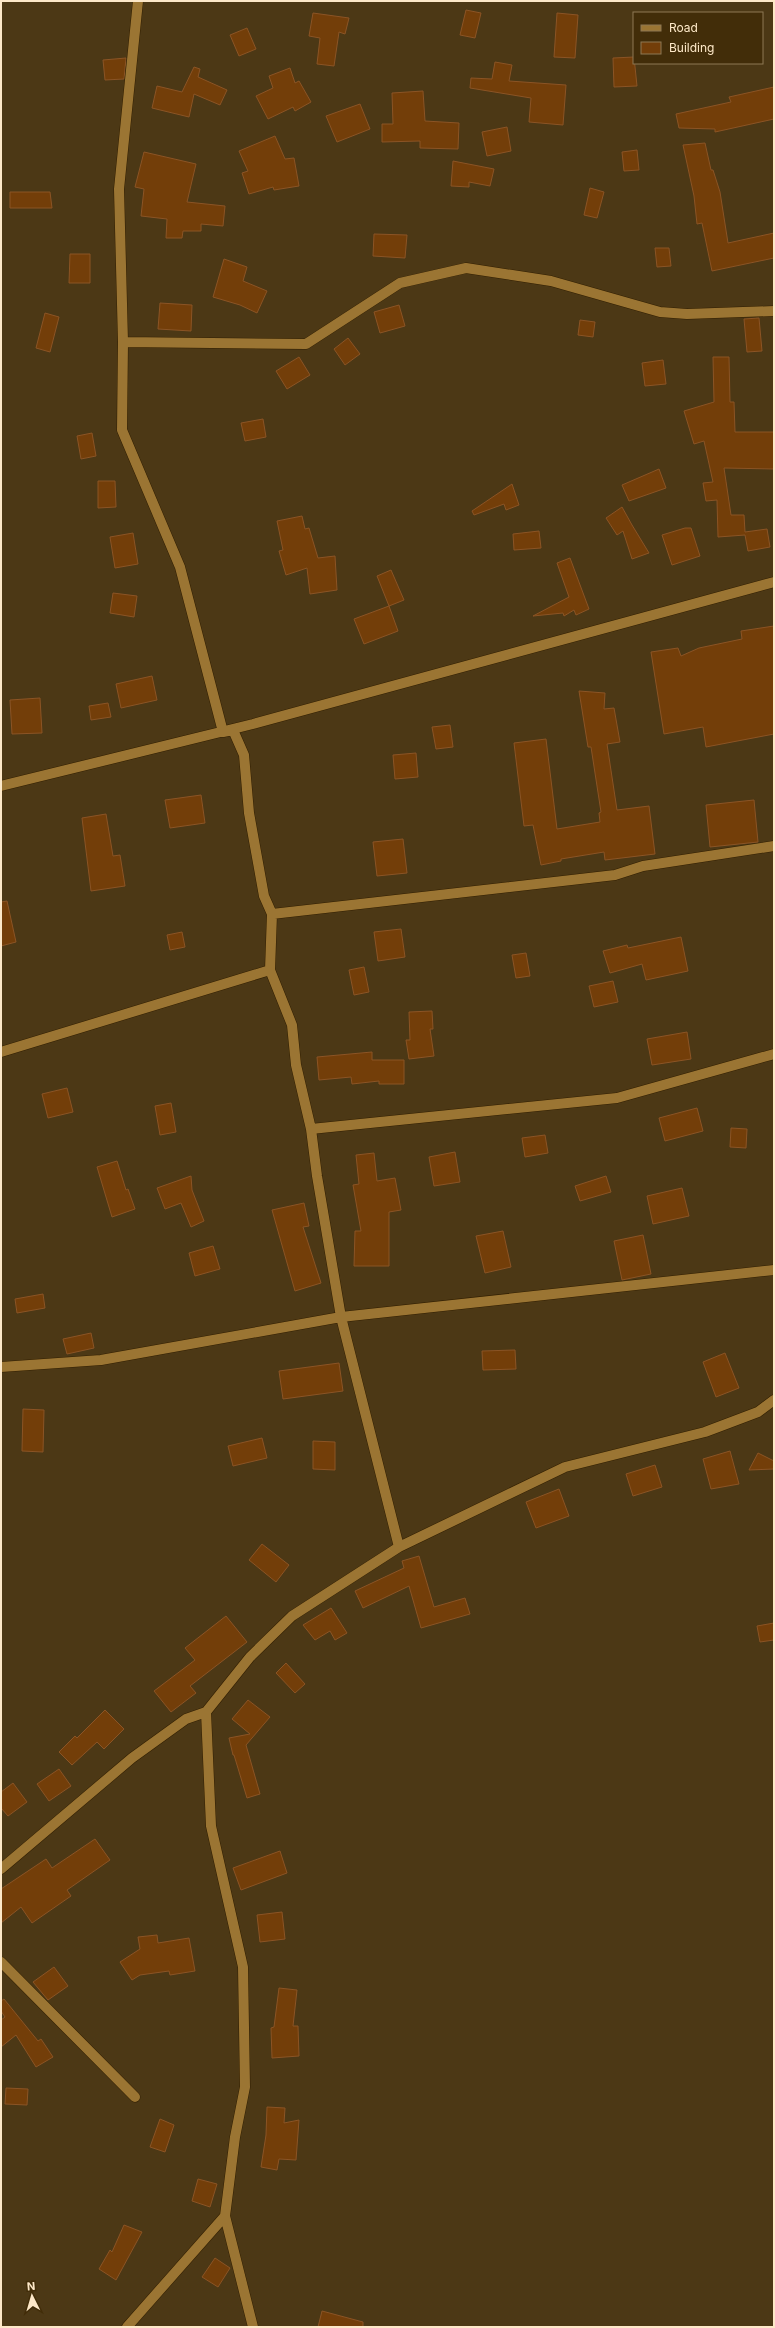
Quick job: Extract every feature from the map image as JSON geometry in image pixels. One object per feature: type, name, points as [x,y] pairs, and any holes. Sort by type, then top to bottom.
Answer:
[{"type":"street","points":[[138,1],[119,189],[123,342],[122,430],[180,567],[223,732]]},
{"type":"street","points":[[123,342],[306,344],[400,283],[466,268],[551,281],[660,312],[687,314],[774,311]]},
{"type":"street","points":[[1,786],[223,732],[774,582]]},
{"type":"street","points":[[223,732],[233,730],[244,755],[249,813],[264,896],[272,914],[270,970],[292,1025],[296,1065],[311,1129],[317,1176],[342,1317],[398,1547]]},
{"type":"street","points":[[272,914],[615,874],[643,866],[774,846]]},
{"type":"street","points":[[1,1052],[270,970]]},
{"type":"street","points":[[311,1129],[617,1098],[774,1054]]},
{"type":"street","points":[[1,1367],[101,1360],[342,1317],[774,1270]]},
{"type":"street","points":[[1,1869],[132,1758],[186,1719],[206,1712],[250,1657],[292,1616],[398,1547],[565,1467],[705,1432],[758,1412],[774,1400]]},
{"type":"street","points":[[206,1712],[211,1826],[242,1967],[245,2088],[235,2137],[225,2216],[253,2327]]},
{"type":"street","points":[[1,1962],[134,2097]]},
{"type":"street","points":[[127,2327],[225,2216]]},
{"type":"building","points":[[466,10],[481,13],[475,38],[460,35]]},
{"type":"building","points":[[313,13],[349,18],[345,34],[339,32],[334,66],[317,64],[320,38],[309,36]]},
{"type":"building","points":[[557,13],[578,15],[575,58],[554,57]]},
{"type":"building","points":[[247,28],[256,49],[239,56],[230,35]]},
{"type":"building","points":[[633,57],[637,86],[614,87],[613,58]]},
{"type":"building","points":[[126,58],[124,79],[105,80],[103,60]]},
{"type":"building","points":[[495,62],[512,65],[509,81],[566,85],[563,125],[529,122],[531,98],[470,88],[471,78],[492,79]]},
{"type":"building","points":[[194,67],[200,69],[198,77],[227,90],[220,105],[194,94],[189,117],[152,108],[157,86],[182,92]]},
{"type":"building","points":[[290,68],[295,83],[299,81],[311,102],[295,111],[293,107],[268,119],[256,96],[273,88],[269,76]]},
{"type":"building","points":[[774,87],[774,119],[715,132],[715,129],[679,128],[676,114],[731,102],[729,97]]},
{"type":"building","points":[[423,91],[425,121],[459,123],[458,149],[420,148],[420,141],[382,142],[382,124],[393,124],[392,93]]},
{"type":"building","points":[[360,104],[370,129],[337,142],[326,116]]},
{"type":"building","points":[[507,127],[511,151],[487,156],[482,132]]},
{"type":"building","points":[[275,136],[285,159],[294,158],[299,186],[274,190],[273,187],[249,194],[242,173],[248,171],[239,151]]},
{"type":"building","points":[[705,143],[711,170],[713,170],[720,192],[728,243],[774,233],[774,258],[712,271],[702,223],[697,224],[694,196],[683,145]]},
{"type":"building","points":[[637,150],[639,170],[624,171],[622,152]]},
{"type":"building","points":[[144,152],[196,164],[187,202],[225,206],[223,226],[201,224],[201,231],[183,231],[182,238],[166,238],[167,219],[141,216],[144,189],[135,187]]},
{"type":"building","points":[[453,161],[494,169],[490,186],[469,182],[469,187],[451,186]]},
{"type":"building","points":[[590,188],[604,192],[597,218],[584,215]]},
{"type":"building","points":[[10,192],[50,192],[52,208],[10,208]]},
{"type":"building","points":[[374,234],[407,235],[405,258],[373,256]]},
{"type":"building","points":[[655,248],[669,248],[671,266],[657,267]]},
{"type":"building","points":[[70,254],[90,254],[90,283],[69,283]]},
{"type":"building","points":[[224,259],[247,267],[243,281],[267,291],[257,313],[240,305],[213,297]]},
{"type":"building","points":[[160,303],[192,305],[191,331],[158,329]]},
{"type":"building","points":[[399,305],[405,326],[380,333],[374,312]]},
{"type":"building","points":[[45,313],[59,317],[50,352],[36,348]]},
{"type":"building","points":[[759,318],[762,351],[747,352],[744,319]]},
{"type":"building","points":[[580,320],[595,322],[593,337],[578,335]]},
{"type":"building","points":[[348,338],[360,354],[345,365],[334,349]]},
{"type":"building","points":[[299,357],[310,375],[287,389],[276,371]]},
{"type":"building","points":[[713,357],[729,357],[730,402],[734,402],[735,432],[774,432],[774,469],[724,468],[731,515],[744,515],[745,532],[767,529],[770,547],[748,551],[745,535],[718,537],[717,500],[706,501],[703,483],[713,482],[704,441],[694,444],[684,411],[714,402]]},
{"type":"building","points":[[663,360],[666,384],[645,386],[642,363]]},
{"type":"building","points":[[263,419],[266,437],[245,441],[241,423]]},
{"type":"building","points":[[92,433],[96,456],[81,459],[77,436]]},
{"type":"building","points":[[659,469],[666,488],[629,501],[622,485]]},
{"type":"building","points":[[98,481],[115,481],[116,507],[98,508]]},
{"type":"building","points":[[512,484],[519,505],[506,510],[504,504],[474,515],[472,511]]},
{"type":"building","points":[[622,507],[649,553],[632,559],[623,531],[617,535],[606,518]]},
{"type":"building","points":[[302,516],[305,529],[309,528],[318,558],[335,556],[337,590],[310,594],[307,568],[286,575],[279,551],[283,550],[277,521]]},
{"type":"building","points":[[685,528],[691,528],[700,556],[672,565],[662,535]]},
{"type":"building","points":[[539,531],[541,548],[514,550],[513,534]]},
{"type":"building","points":[[133,533],[138,564],[115,568],[110,537]]},
{"type":"building","points":[[570,558],[589,609],[576,615],[574,610],[564,616],[563,613],[533,616],[569,597],[557,563]]},
{"type":"building","points":[[391,570],[404,600],[389,606],[377,576]]},
{"type":"building","points":[[113,593],[137,596],[134,617],[110,613]]},
{"type":"building","points":[[389,606],[398,631],[364,644],[354,619]]},
{"type":"building","points":[[774,626],[774,734],[706,747],[703,727],[664,734],[651,652],[678,648],[681,656],[699,648],[742,639],[741,631]]},
{"type":"building","points":[[152,676],[157,700],[121,708],[116,684]]},
{"type":"building","points":[[579,691],[605,693],[604,709],[614,708],[620,742],[607,744],[617,810],[649,806],[655,854],[605,860],[604,852],[561,859],[561,861],[541,865],[533,825],[524,826],[514,743],[546,739],[557,829],[600,822],[599,813],[601,812],[591,747],[588,747]]},
{"type":"building","points":[[40,698],[42,733],[12,734],[10,700]]},
{"type":"building","points":[[108,703],[111,717],[91,720],[89,706]]},
{"type":"building","points":[[450,725],[453,747],[436,749],[432,727]]},
{"type":"building","points":[[416,753],[418,777],[395,779],[393,755]]},
{"type":"building","points":[[201,795],[205,823],[170,828],[165,800]]},
{"type":"building","points":[[754,800],[758,842],[710,847],[706,805]]},
{"type":"building","points":[[106,814],[113,856],[120,855],[125,886],[91,891],[82,818]]},
{"type":"building","points":[[403,839],[407,873],[377,876],[373,842]]},
{"type":"building","points":[[7,901],[16,942],[1,946],[1,902]]},
{"type":"building","points":[[401,929],[405,957],[378,961],[374,932]]},
{"type":"building","points":[[182,932],[185,947],[170,950],[167,935]]},
{"type":"building","points":[[681,937],[688,971],[646,980],[642,964],[610,973],[603,951],[627,945],[628,948]]},
{"type":"building","points":[[526,953],[530,976],[516,978],[512,955]]},
{"type":"building","points":[[364,967],[369,992],[354,995],[349,970]]},
{"type":"building","points":[[613,981],[618,1002],[594,1007],[589,986]]},
{"type":"building","points":[[432,1011],[433,1029],[430,1029],[434,1056],[409,1059],[406,1040],[410,1040],[409,1012]]},
{"type":"building","points":[[687,1032],[691,1059],[652,1065],[647,1039]]},
{"type":"building","points":[[372,1052],[372,1060],[404,1060],[404,1084],[379,1084],[379,1081],[352,1084],[351,1077],[319,1080],[317,1057]]},
{"type":"building","points":[[67,1088],[73,1112],[48,1118],[42,1094]]},
{"type":"building","points":[[171,1103],[176,1132],[160,1135],[155,1106]]},
{"type":"building","points":[[697,1108],[703,1131],[665,1141],[659,1118]]},
{"type":"building","points":[[731,1128],[747,1129],[746,1148],[730,1147]]},
{"type":"building","points":[[545,1135],[548,1153],[525,1157],[522,1138]]},
{"type":"building","points":[[455,1152],[460,1182],[434,1186],[429,1157]]},
{"type":"building","points":[[374,1153],[377,1181],[395,1178],[401,1210],[389,1212],[389,1266],[354,1266],[355,1231],[361,1231],[353,1185],[359,1184],[356,1155]]},
{"type":"building","points":[[117,1161],[126,1190],[128,1189],[135,1209],[112,1217],[97,1167]]},
{"type":"building","points":[[191,1176],[192,1190],[204,1221],[191,1227],[181,1203],[165,1209],[157,1188]]},
{"type":"building","points":[[606,1176],[611,1192],[580,1201],[575,1186]]},
{"type":"building","points":[[682,1188],[689,1216],[653,1224],[647,1196]]},
{"type":"building","points":[[304,1203],[309,1226],[303,1227],[321,1283],[295,1291],[272,1210]]},
{"type":"building","points":[[503,1231],[511,1267],[485,1273],[476,1236]]},
{"type":"building","points":[[643,1235],[651,1274],[622,1280],[614,1241]]},
{"type":"building","points":[[213,1246],[220,1269],[195,1276],[189,1253]]},
{"type":"building","points":[[43,1294],[45,1308],[17,1313],[15,1299]]},
{"type":"building","points":[[91,1333],[94,1348],[67,1354],[63,1339]]},
{"type":"building","points":[[515,1350],[516,1369],[483,1370],[482,1351]]},
{"type":"building","points":[[725,1353],[739,1388],[716,1397],[703,1362]]},
{"type":"building","points":[[339,1363],[343,1391],[283,1399],[279,1371]]},
{"type":"building","points":[[23,1409],[44,1410],[43,1452],[22,1451]]},
{"type":"building","points":[[262,1438],[267,1458],[233,1466],[228,1446]]},
{"type":"building","points":[[313,1441],[335,1442],[335,1470],[313,1469]]},
{"type":"building","points":[[730,1451],[739,1484],[711,1489],[703,1459]]},
{"type":"building","points":[[758,1453],[774,1461],[774,1469],[749,1470]]},
{"type":"building","points":[[655,1465],[662,1487],[633,1496],[626,1474]]},
{"type":"building","points":[[559,1489],[569,1516],[536,1528],[526,1502]]},
{"type":"building","points":[[262,1544],[289,1565],[276,1582],[249,1560]]},
{"type":"building","points":[[419,1556],[434,1607],[465,1598],[470,1614],[421,1628],[409,1586],[363,1608],[355,1591],[404,1568],[402,1561]]},
{"type":"building","points":[[331,1608],[347,1633],[335,1640],[330,1631],[315,1640],[303,1625]]},
{"type":"building","points":[[226,1616],[247,1642],[190,1686],[196,1693],[171,1712],[154,1691],[195,1660],[185,1648]]},
{"type":"building","points":[[774,1623],[774,1640],[760,1642],[757,1626]]},
{"type":"building","points":[[286,1663],[305,1684],[295,1693],[276,1673]]},
{"type":"building","points":[[248,1700],[270,1717],[246,1745],[260,1794],[247,1798],[229,1738],[250,1734],[232,1719]]},
{"type":"building","points":[[105,1710],[124,1729],[104,1749],[97,1742],[72,1765],[59,1752],[75,1736],[77,1738]]},
{"type":"building","points":[[59,1769],[71,1786],[49,1801],[37,1784]]},
{"type":"building","points":[[13,1783],[27,1802],[8,1816],[1,1808],[1,1792]]},
{"type":"building","points":[[95,1839],[110,1860],[67,1890],[71,1896],[32,1923],[21,1907],[1,1923],[1,1889],[46,1859],[52,1868]]},
{"type":"building","points":[[280,1851],[287,1873],[241,1890],[233,1868]]},
{"type":"building","points":[[282,1912],[285,1939],[260,1942],[257,1915]]},
{"type":"building","points":[[157,1935],[158,1943],[189,1938],[195,1971],[170,1975],[169,1971],[140,1975],[132,1980],[120,1962],[140,1949],[138,1937]]},
{"type":"building","points":[[54,1967],[68,1986],[48,2000],[33,1982]]},
{"type":"building","points":[[279,1988],[297,1990],[293,2026],[298,2026],[299,2056],[272,2058],[271,2028],[274,2027]]},
{"type":"building","points":[[4,1999],[38,2041],[41,2039],[53,2057],[36,2067],[16,2035],[1,2047],[1,2020],[5,2017],[1,2011],[1,2001]]},
{"type":"building","points":[[6,2088],[28,2089],[27,2105],[5,2104]]},
{"type":"building","points":[[267,2107],[285,2108],[284,2123],[299,2120],[296,2160],[279,2159],[277,2170],[261,2167],[266,2135]]},
{"type":"building","points":[[160,2119],[174,2125],[165,2152],[150,2147]]},
{"type":"building","points":[[198,2179],[217,2184],[210,2207],[192,2201]]},
{"type":"building","points":[[124,2225],[142,2232],[116,2280],[99,2269],[110,2250],[112,2252]]},
{"type":"building","points":[[215,2258],[230,2268],[218,2287],[202,2277]]},
{"type":"building","points":[[322,2311],[363,2322],[363,2327],[318,2327]]}]
